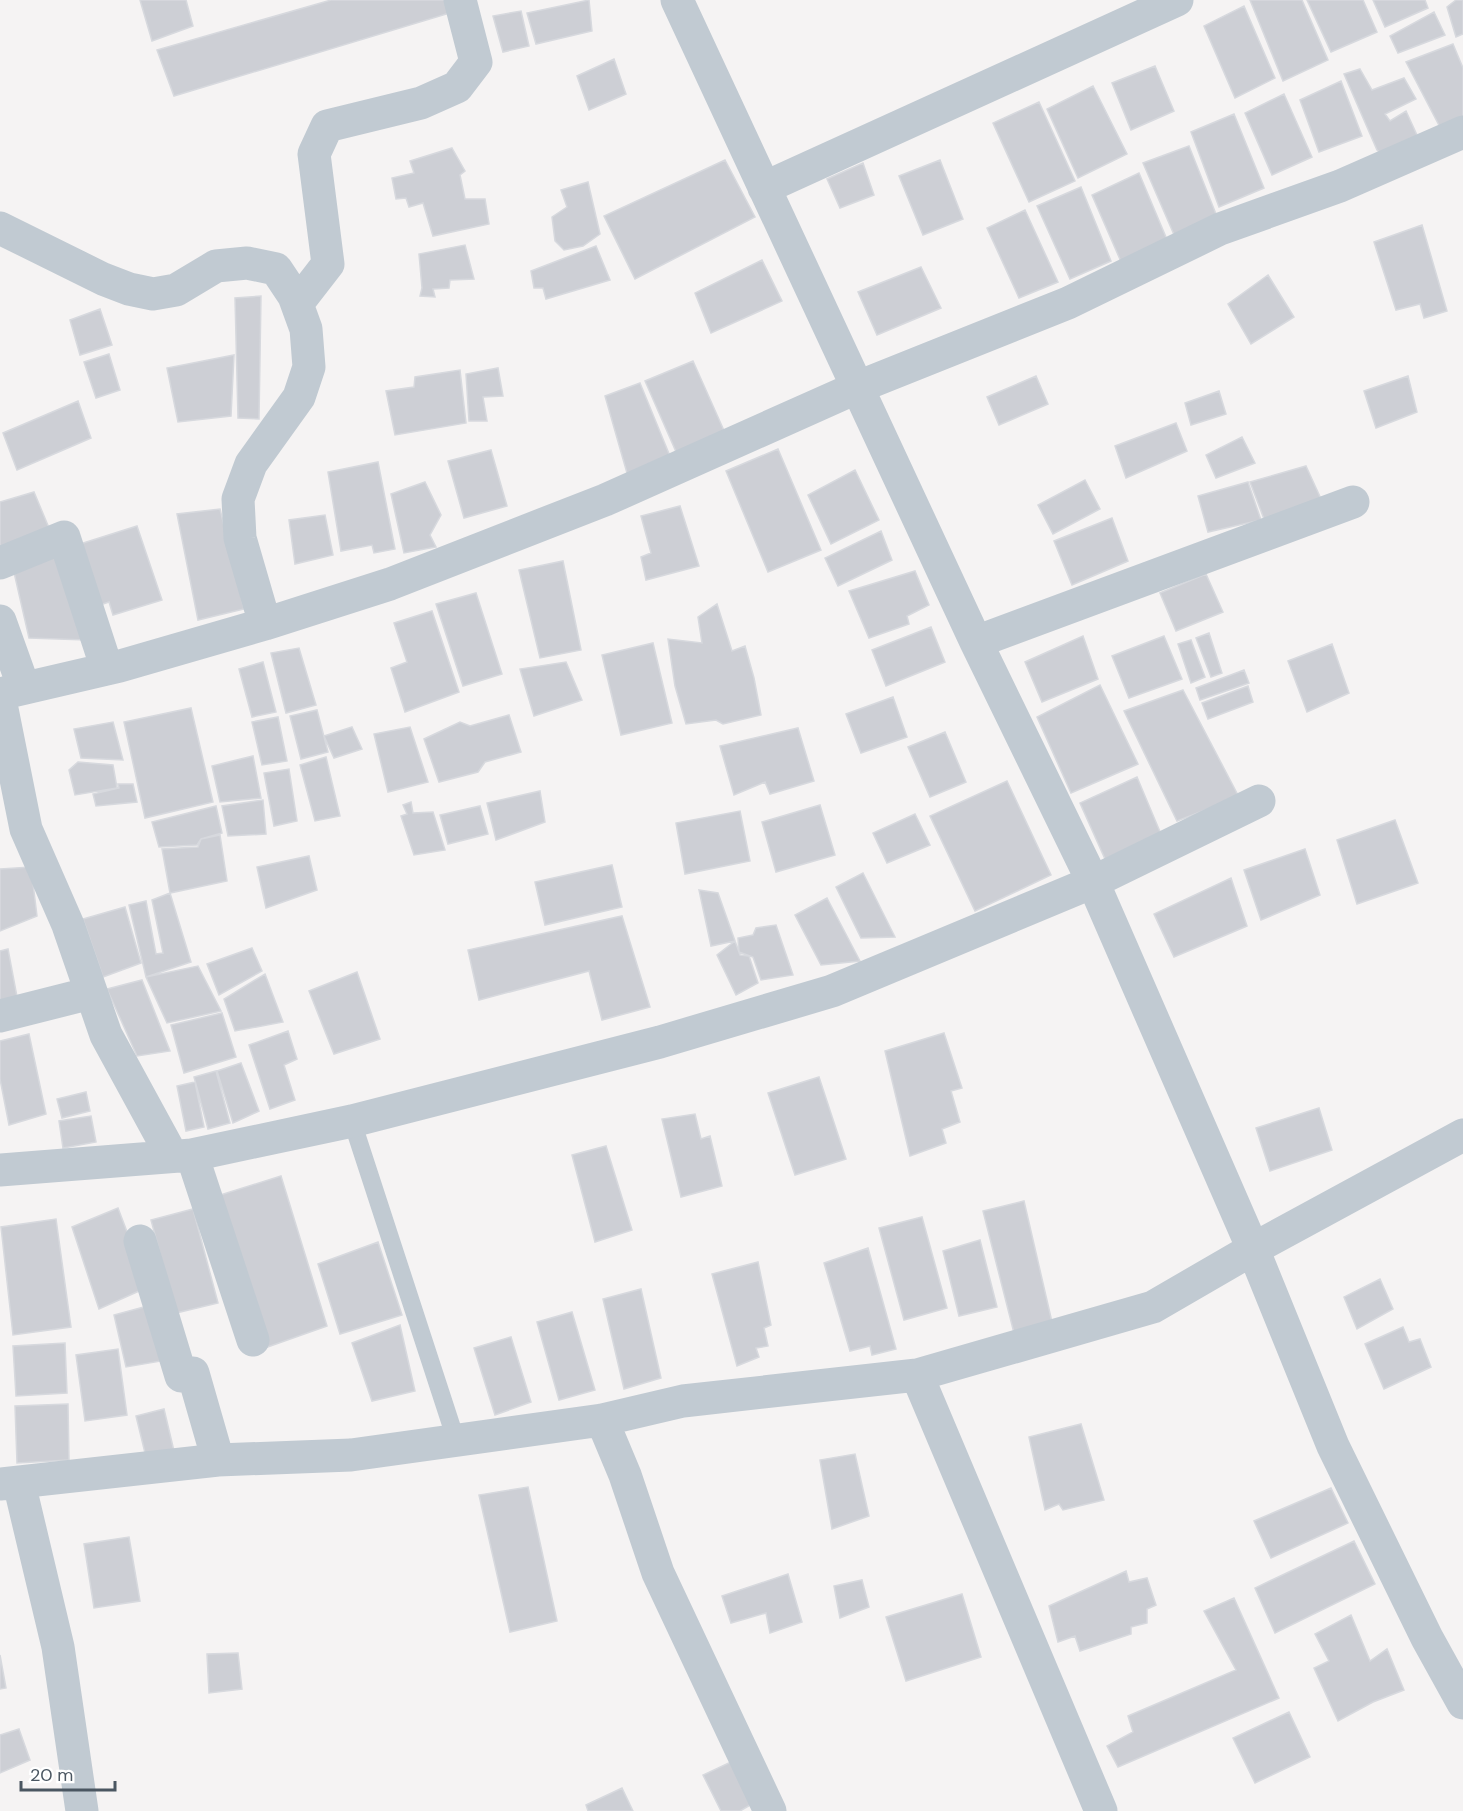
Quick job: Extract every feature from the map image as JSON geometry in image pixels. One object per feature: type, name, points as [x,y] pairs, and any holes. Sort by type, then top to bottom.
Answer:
[{"type":"street","points":[[297,304],[328,264],[314,154],[327,126],[421,103],[457,87],[476,62],[460,0]]},
{"type":"street","points":[[677,0],[976,642],[1094,882],[1253,1249],[1333,1446],[1427,1638],[1463,1703]]},
{"type":"street","points":[[764,188],[1177,0]]},
{"type":"street","points":[[8,694],[107,669],[265,624],[390,584],[605,500],[858,387],[1068,303],[1220,229],[1340,186],[1463,132]]},
{"type":"street","points":[[0,228],[103,279],[129,289],[153,294],[176,290],[216,266],[247,263],[276,269],[297,304],[306,329],[309,367],[299,397],[251,464],[238,500],[240,538],[265,624]]},
{"type":"street","points":[[976,642],[1353,502]]},
{"type":"street","points":[[0,563],[64,537],[107,669]]},
{"type":"street","points":[[0,621],[26,829],[68,925],[106,1035],[182,1155],[253,1340]]},
{"type":"street","points":[[0,1170],[182,1155],[352,1121],[660,1042],[832,991],[1094,882],[1259,801]]},
{"type":"street","points":[[0,1017],[91,993]]},
{"type":"street","points":[[78,1810],[58,1647],[9,1484],[218,1460],[351,1455],[602,1420],[683,1401],[916,1375],[1153,1307],[1253,1249],[1463,1135]]},
{"type":"street","points":[[140,1241],[182,1376],[193,1373],[218,1460]]},
{"type":"street","points":[[916,1375],[1101,1811]]},
{"type":"street","points":[[602,1420],[625,1475],[658,1573],[771,1811]]},
{"type":"lane","points":[[352,1121],[456,1440]]},
{"type":"building","points":[[140,0],[186,0],[193,26],[152,41]]},
{"type":"building","points":[[331,0],[450,0],[453,12],[174,96],[157,50]]},
{"type":"building","points":[[589,0],[592,31],[536,44],[527,13]]},
{"type":"building","points":[[1250,0],[1302,0],[1328,60],[1283,81]]},
{"type":"building","points":[[1307,0],[1363,0],[1377,32],[1331,52]]},
{"type":"building","points":[[1373,0],[1425,0],[1428,8],[1385,27]]},
{"type":"building","points":[[1456,0],[1463,0],[1463,34],[1456,37],[1447,7]]},
{"type":"building","points":[[1244,6],[1275,78],[1235,98],[1204,26]]},
{"type":"building","points":[[521,11],[529,46],[503,52],[493,16]]},
{"type":"building","points":[[1434,12],[1445,35],[1398,53],[1390,36]]},
{"type":"building","points":[[1453,44],[1463,68],[1463,122],[1442,131],[1406,62]]},
{"type":"building","points":[[614,59],[626,94],[589,110],[577,76]]},
{"type":"building","points":[[1155,66],[1174,111],[1131,130],[1112,83]]},
{"type":"building","points":[[1360,69],[1372,90],[1404,78],[1416,99],[1385,114],[1390,121],[1406,111],[1422,146],[1391,161],[1377,150],[1344,74]]},
{"type":"building","points":[[1341,81],[1362,136],[1319,152],[1300,100]]},
{"type":"building","points":[[1093,86],[1127,154],[1078,178],[1047,109]]},
{"type":"building","points":[[1284,94],[1312,157],[1272,175],[1245,113]]},
{"type":"building","points":[[1039,102],[1075,181],[1029,202],[993,123]]},
{"type":"building","points":[[1234,114],[1264,188],[1219,207],[1191,132]]},
{"type":"building","points":[[1189,146],[1218,219],[1175,237],[1143,163]]},
{"type":"building","points":[[452,148],[465,171],[460,175],[465,199],[485,199],[489,224],[433,236],[423,203],[409,207],[406,198],[396,199],[392,178],[414,173],[410,161]]},
{"type":"building","points":[[725,160],[755,217],[635,279],[604,216]]},
{"type":"building","points":[[940,160],[963,219],[923,235],[899,176]]},
{"type":"building","points":[[863,163],[874,195],[840,208],[827,179]]},
{"type":"building","points":[[1139,173],[1168,242],[1122,264],[1092,195]]},
{"type":"building","points":[[588,182],[600,234],[583,246],[564,250],[555,241],[552,217],[567,207],[561,190]]},
{"type":"building","points":[[1081,187],[1111,261],[1070,279],[1037,206]]},
{"type":"building","points":[[1025,210],[1058,282],[1019,298],[987,228]]},
{"type":"building","points":[[1422,225],[1447,311],[1424,318],[1420,304],[1396,310],[1374,242]]},
{"type":"building","points":[[465,245],[474,279],[450,280],[449,288],[433,289],[435,297],[420,296],[422,288],[419,254]]},
{"type":"building","points":[[596,246],[610,280],[546,299],[543,288],[534,288],[531,271]]},
{"type":"building","points":[[762,260],[782,301],[711,333],[695,293]]},
{"type":"building","points":[[921,267],[941,308],[877,335],[858,292]]},
{"type":"building","points":[[1268,275],[1294,317],[1251,344],[1228,304]]},
{"type":"building","points":[[261,296],[259,419],[238,418],[235,298]]},
{"type":"building","points":[[100,309],[112,345],[80,355],[70,320]]},
{"type":"building","points":[[109,354],[120,390],[96,398],[84,362]]},
{"type":"building","points":[[234,355],[231,416],[178,422],[167,368]]},
{"type":"building","points":[[693,361],[726,435],[677,454],[645,381]]},
{"type":"building","points":[[498,368],[503,396],[483,397],[487,421],[469,421],[466,374]]},
{"type":"building","points":[[460,370],[466,423],[395,435],[386,391],[414,387],[415,377]]},
{"type":"building","points":[[1036,376],[1048,404],[999,425],[987,397]]},
{"type":"building","points":[[1408,376],[1417,412],[1376,428],[1364,391]]},
{"type":"building","points":[[640,383],[672,461],[627,473],[605,396]]},
{"type":"building","points":[[1219,391],[1226,414],[1191,425],[1185,403]]},
{"type":"building","points":[[78,401],[91,438],[17,470],[3,433]]},
{"type":"building","points":[[1176,423],[1187,451],[1126,478],[1115,446]]},
{"type":"building","points":[[1242,437],[1255,463],[1216,478],[1206,455]]},
{"type":"building","points":[[778,449],[821,550],[768,572],[726,471]]},
{"type":"building","points":[[491,450],[507,506],[464,518],[448,461]]},
{"type":"building","points":[[378,462],[395,549],[374,553],[372,545],[341,551],[328,472]]},
{"type":"building","points":[[1306,466],[1322,501],[1264,519],[1250,482]]},
{"type":"building","points":[[855,470],[879,520],[831,544],[808,495]]},
{"type":"building","points":[[1085,480],[1100,509],[1053,534],[1038,505]]},
{"type":"building","points":[[425,482],[441,515],[430,535],[436,547],[404,553],[391,494]]},
{"type":"building","points":[[1248,482],[1261,520],[1208,532],[1198,496]]},
{"type":"building","points":[[34,492],[52,535],[0,555],[0,502]]},
{"type":"building","points":[[680,506],[699,566],[646,580],[641,557],[651,553],[641,516]]},
{"type":"building","points":[[220,509],[244,609],[198,620],[177,514]]},
{"type":"building","points":[[325,515],[333,555],[295,564],[289,520]]},
{"type":"building","points":[[1112,518],[1128,561],[1072,585],[1054,541]]},
{"type":"building","points":[[137,526],[162,600],[113,615],[109,602],[97,606],[80,544]]},
{"type":"building","points":[[881,531],[892,560],[838,586],[825,558]]},
{"type":"building","points":[[62,549],[86,640],[29,638],[13,568]]},
{"type":"building","points":[[563,561],[581,650],[540,658],[519,570]]},
{"type":"building","points":[[915,571],[929,605],[907,616],[909,624],[869,638],[849,591]]},
{"type":"building","points":[[1206,574],[1223,612],[1176,631],[1160,593]]},
{"type":"building","points":[[476,593],[502,674],[463,686],[436,604]]},
{"type":"building","points":[[717,604],[732,651],[745,646],[761,715],[723,724],[716,720],[686,724],[675,686],[668,639],[702,643],[698,617]]},
{"type":"building","points":[[432,611],[459,692],[405,712],[391,668],[407,662],[394,623]]},
{"type":"building","points":[[931,627],[945,662],[886,686],[872,650]]},
{"type":"building","points":[[1209,633],[1222,673],[1211,677],[1196,638]]},
{"type":"building","points":[[1083,636],[1098,679],[1042,702],[1025,662]]},
{"type":"building","points":[[1164,636],[1182,679],[1129,698],[1112,656]]},
{"type":"building","points":[[1191,640],[1205,677],[1191,683],[1178,644]]},
{"type":"building","points":[[653,643],[672,723],[621,735],[602,655]]},
{"type":"building","points":[[1332,644],[1349,693],[1307,712],[1288,661]]},
{"type":"building","points":[[299,648],[316,705],[286,713],[271,653]]},
{"type":"building","points":[[263,662],[276,712],[252,717],[239,669]]},
{"type":"building","points":[[566,662],[582,700],[534,716],[520,669]]},
{"type":"building","points":[[1244,670],[1249,683],[1200,700],[1196,688]]},
{"type":"building","points":[[1100,685],[1138,764],[1071,793],[1037,717]]},
{"type":"building","points":[[1248,686],[1253,702],[1208,719],[1202,703]]},
{"type":"building","points":[[1183,690],[1239,797],[1177,821],[1124,711]]},
{"type":"building","points":[[893,697],[907,737],[861,753],[846,714]]},
{"type":"building","points":[[191,708],[213,802],[145,818],[124,722]]},
{"type":"building","points":[[317,710],[328,752],[301,759],[290,716]]},
{"type":"building","points":[[509,715],[521,752],[485,762],[478,772],[439,782],[424,739],[460,722],[470,726]]},
{"type":"building","points":[[278,717],[287,761],[262,765],[252,722]]},
{"type":"building","points":[[113,722],[123,760],[81,758],[74,729]]},
{"type":"building","points":[[352,727],[362,749],[334,758],[324,736]]},
{"type":"building","points":[[410,727],[428,782],[388,792],[374,734]]},
{"type":"building","points":[[798,728],[814,781],[770,794],[765,782],[734,795],[720,746]]},
{"type":"building","points":[[945,732],[966,782],[930,797],[908,747]]},
{"type":"building","points":[[253,756],[261,798],[220,802],[212,766]]},
{"type":"building","points":[[326,757],[340,816],[315,821],[300,765]]},
{"type":"building","points":[[78,762],[113,765],[117,788],[75,795],[69,770]]},
{"type":"building","points":[[289,769],[297,821],[274,826],[264,773]]},
{"type":"building","points":[[1137,777],[1161,834],[1105,859],[1080,803]]},
{"type":"building","points":[[1007,781],[1051,875],[975,911],[930,816]]},
{"type":"building","points":[[118,784],[133,784],[137,802],[96,806],[93,794],[119,788]]},
{"type":"building","points":[[540,791],[545,822],[496,840],[487,803]]},
{"type":"building","points":[[263,800],[266,834],[228,836],[222,806]]},
{"type":"building","points":[[411,802],[413,813],[433,812],[445,850],[414,855],[401,816],[407,814],[403,805]]},
{"type":"building","points":[[820,805],[835,855],[776,872],[762,822]]},
{"type":"building","points":[[216,806],[222,833],[201,839],[197,845],[159,847],[152,822]]},
{"type":"building","points":[[480,806],[488,834],[448,844],[440,815]]},
{"type":"building","points":[[740,811],[750,861],[685,874],[676,823]]},
{"type":"building","points":[[915,814],[930,845],[887,863],[873,833]]},
{"type":"building","points":[[1395,820],[1418,883],[1357,904],[1337,840]]},
{"type":"building","points":[[220,835],[227,881],[170,893],[162,849],[198,847],[201,839]]},
{"type":"building","points":[[1305,849],[1320,895],[1261,920],[1244,870]]},
{"type":"building","points":[[309,856],[317,890],[266,908],[257,867]]},
{"type":"building","points":[[612,865],[622,907],[545,925],[535,882]]},
{"type":"building","points":[[31,867],[37,916],[0,931],[0,869]]},
{"type":"building","points":[[863,873],[895,937],[861,938],[836,887]]},
{"type":"building","points":[[1231,878],[1247,926],[1174,957],[1154,914]]},
{"type":"building","points":[[699,890],[718,893],[735,941],[711,946]]},
{"type":"building","points":[[170,893],[191,962],[146,977],[129,905],[146,901],[156,954],[163,953],[152,900]]},
{"type":"building","points":[[827,898],[860,961],[821,965],[795,915]]},
{"type":"building","points":[[125,907],[141,963],[103,977],[83,919]]},
{"type":"building","points":[[622,916],[650,1007],[602,1020],[589,971],[479,1000],[468,950]]},
{"type":"building","points":[[776,925],[793,975],[761,980],[753,957],[739,952],[738,938],[753,935],[756,928]]},
{"type":"building","points":[[735,941],[740,955],[749,956],[758,983],[736,995],[717,955]]},
{"type":"building","points":[[252,948],[262,971],[219,995],[207,964]]},
{"type":"building","points":[[8,949],[18,1002],[0,1006],[0,951]]},
{"type":"building","points":[[198,966],[221,1011],[167,1023],[146,977]]},
{"type":"building","points":[[357,972],[380,1039],[334,1054],[309,991]]},
{"type":"building","points":[[265,974],[283,1022],[235,1031],[224,999]]},
{"type":"building","points":[[142,980],[170,1051],[137,1056],[107,989]]},
{"type":"building","points":[[222,1013],[236,1057],[184,1073],[171,1025]]},
{"type":"building","points":[[288,1031],[297,1059],[284,1065],[295,1100],[270,1109],[249,1045]]},
{"type":"building","points":[[944,1033],[962,1088],[951,1091],[960,1122],[942,1129],[946,1143],[910,1156],[885,1051]]},
{"type":"building","points":[[29,1034],[46,1114],[9,1125],[0,1079],[0,1041]]},
{"type":"building","points":[[241,1063],[259,1111],[233,1123],[217,1071]]},
{"type":"building","points":[[216,1071],[230,1123],[208,1129],[194,1077]]},
{"type":"building","points":[[819,1077],[846,1159],[795,1175],[768,1093]]},
{"type":"building","points":[[195,1082],[204,1127],[186,1131],[177,1086]]},
{"type":"building","points":[[86,1092],[90,1111],[62,1118],[57,1099]]},
{"type":"building","points":[[1319,1108],[1332,1150],[1270,1171],[1256,1128]]},
{"type":"building","points":[[695,1114],[701,1139],[710,1136],[722,1186],[681,1197],[662,1119]]},
{"type":"building","points":[[91,1116],[96,1142],[63,1148],[59,1121]]},
{"type":"building","points":[[606,1146],[632,1230],[595,1242],[572,1155]]},
{"type":"building","points":[[281,1176],[327,1326],[262,1349],[214,1197]]},
{"type":"building","points":[[1024,1201],[1052,1322],[1014,1333],[983,1211]]},
{"type":"building","points":[[118,1208],[148,1287],[99,1309],[72,1227]]},
{"type":"building","points":[[193,1209],[218,1303],[176,1313],[151,1220]]},
{"type":"building","points":[[922,1217],[947,1308],[904,1320],[879,1228]]},
{"type":"building","points":[[56,1219],[71,1327],[13,1335],[1,1227]]},
{"type":"building","points":[[980,1240],[997,1307],[959,1316],[943,1251]]},
{"type":"building","points":[[378,1242],[402,1315],[340,1334],[318,1264]]},
{"type":"building","points":[[868,1248],[896,1349],[872,1355],[870,1346],[850,1351],[824,1263]]},
{"type":"building","points":[[758,1262],[771,1325],[764,1328],[768,1346],[756,1348],[759,1357],[737,1366],[712,1274]]},
{"type":"building","points":[[1380,1279],[1393,1309],[1357,1329],[1344,1297]]},
{"type":"building","points":[[641,1289],[661,1378],[624,1389],[603,1299]]},
{"type":"building","points":[[155,1304],[167,1360],[126,1367],[114,1315]]},
{"type":"building","points":[[572,1312],[595,1390],[559,1400],[537,1322]]},
{"type":"building","points":[[400,1325],[415,1391],[372,1401],[352,1343]]},
{"type":"building","points":[[1403,1327],[1409,1342],[1420,1339],[1431,1367],[1384,1389],[1365,1344]]},
{"type":"building","points":[[511,1337],[531,1402],[495,1415],[474,1348]]},
{"type":"building","points":[[65,1343],[67,1393],[16,1396],[13,1346]]},
{"type":"building","points":[[118,1349],[127,1415],[85,1421],[76,1355]]},
{"type":"building","points":[[68,1404],[69,1460],[17,1463],[15,1406]]},
{"type":"building","points":[[164,1409],[174,1451],[146,1457],[136,1416]]},
{"type":"building","points":[[1081,1424],[1104,1500],[1063,1510],[1059,1504],[1045,1510],[1029,1437]]},
{"type":"building","points":[[855,1454],[869,1516],[832,1529],[820,1460]]},
{"type":"building","points":[[528,1487],[557,1621],[510,1632],[479,1495]]},
{"type":"building","points":[[1331,1488],[1348,1523],[1271,1558],[1254,1521]]},
{"type":"building","points":[[129,1537],[140,1601],[94,1608],[84,1544]]},
{"type":"building","points":[[1354,1541],[1375,1584],[1275,1633],[1255,1588]]},
{"type":"building","points":[[1126,1571],[1129,1582],[1147,1578],[1156,1605],[1147,1609],[1147,1623],[1131,1627],[1131,1634],[1080,1651],[1075,1636],[1058,1642],[1049,1606]]},
{"type":"building","points":[[788,1574],[802,1622],[770,1633],[766,1613],[731,1623],[722,1596]]},
{"type":"building","points":[[862,1580],[869,1607],[840,1618],[834,1586]]},
{"type":"building","points":[[962,1594],[981,1657],[906,1681],[886,1617]]},
{"type":"building","points":[[1234,1598],[1279,1698],[1118,1767],[1107,1746],[1133,1732],[1128,1716],[1236,1670],[1204,1611]]},
{"type":"building","points":[[1351,1615],[1370,1661],[1387,1649],[1404,1690],[1373,1702],[1338,1721],[1314,1668],[1329,1661],[1315,1634]]},
{"type":"building","points":[[238,1653],[242,1689],[209,1693],[207,1654]]},
{"type":"building","points":[[0,1655],[6,1688],[0,1689]]},
{"type":"building","points":[[1289,1712],[1310,1757],[1255,1783],[1233,1738]]},
{"type":"building","points":[[19,1729],[30,1760],[0,1773],[0,1735]]},
{"type":"building","points":[[733,1761],[754,1803],[740,1811],[721,1811],[703,1775]]},
{"type":"building","points":[[622,1788],[633,1811],[588,1811],[586,1805]]}]
